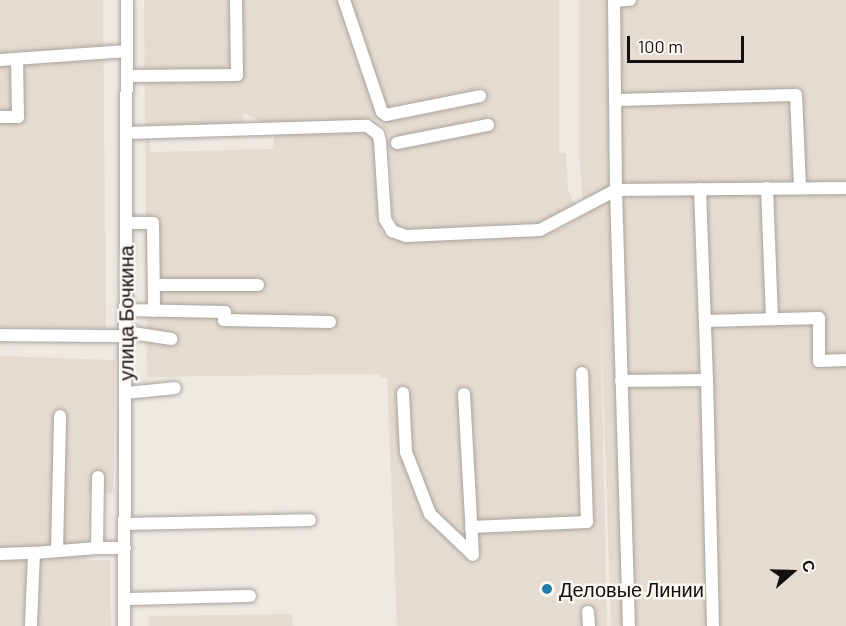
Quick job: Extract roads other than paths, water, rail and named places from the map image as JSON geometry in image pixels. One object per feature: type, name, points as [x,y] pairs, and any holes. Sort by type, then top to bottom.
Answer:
[{"type":"street","name":"улица Бочкина","points":[[124,626],[127,0]]},
{"type":"street","points":[[127,76],[237,75],[236,0]]},
{"type":"street","points":[[344,0],[381,112],[386,114],[480,96]]},
{"type":"street","points":[[629,626],[616,190],[614,0],[630,0]]},
{"type":"street","points":[[0,60],[127,51]]},
{"type":"street","points":[[0,117],[18,117],[16,60]]},
{"type":"street","points":[[615,100],[796,95],[800,187]]},
{"type":"street","points":[[397,143],[488,125]]},
{"type":"street","points":[[126,134],[367,126],[378,134],[380,141],[385,219],[392,231],[406,236],[540,230],[616,190],[846,188]]},
{"type":"street","points":[[767,188],[772,319]]},
{"type":"street","points":[[700,189],[712,626]]},
{"type":"street","points":[[126,223],[153,223],[154,311]]},
{"type":"street","points":[[154,285],[258,285]]},
{"type":"street","points":[[126,310],[225,312],[224,320],[330,322]]},
{"type":"street","points":[[705,321],[819,318],[819,361],[846,360]]},
{"type":"street","points":[[0,335],[126,334],[171,339]]},
{"type":"street","points":[[471,527],[587,522],[582,373]]},
{"type":"street","points":[[621,381],[707,380]]},
{"type":"street","points":[[126,393],[175,388]]},
{"type":"street","points":[[403,393],[406,452],[430,514],[473,555],[464,394]]},
{"type":"street","points":[[57,551],[60,417]]},
{"type":"street","points":[[97,548],[98,477]]},
{"type":"street","points":[[125,524],[310,520]]},
{"type":"street","points":[[0,554],[125,548]]},
{"type":"street","points":[[31,626],[34,553]]},
{"type":"street","points":[[124,599],[250,596]]},
{"type":"street","points":[[588,612],[589,626]]},
{"type":"place","name":"Деловые Линии","points":[[547,589]]}]
